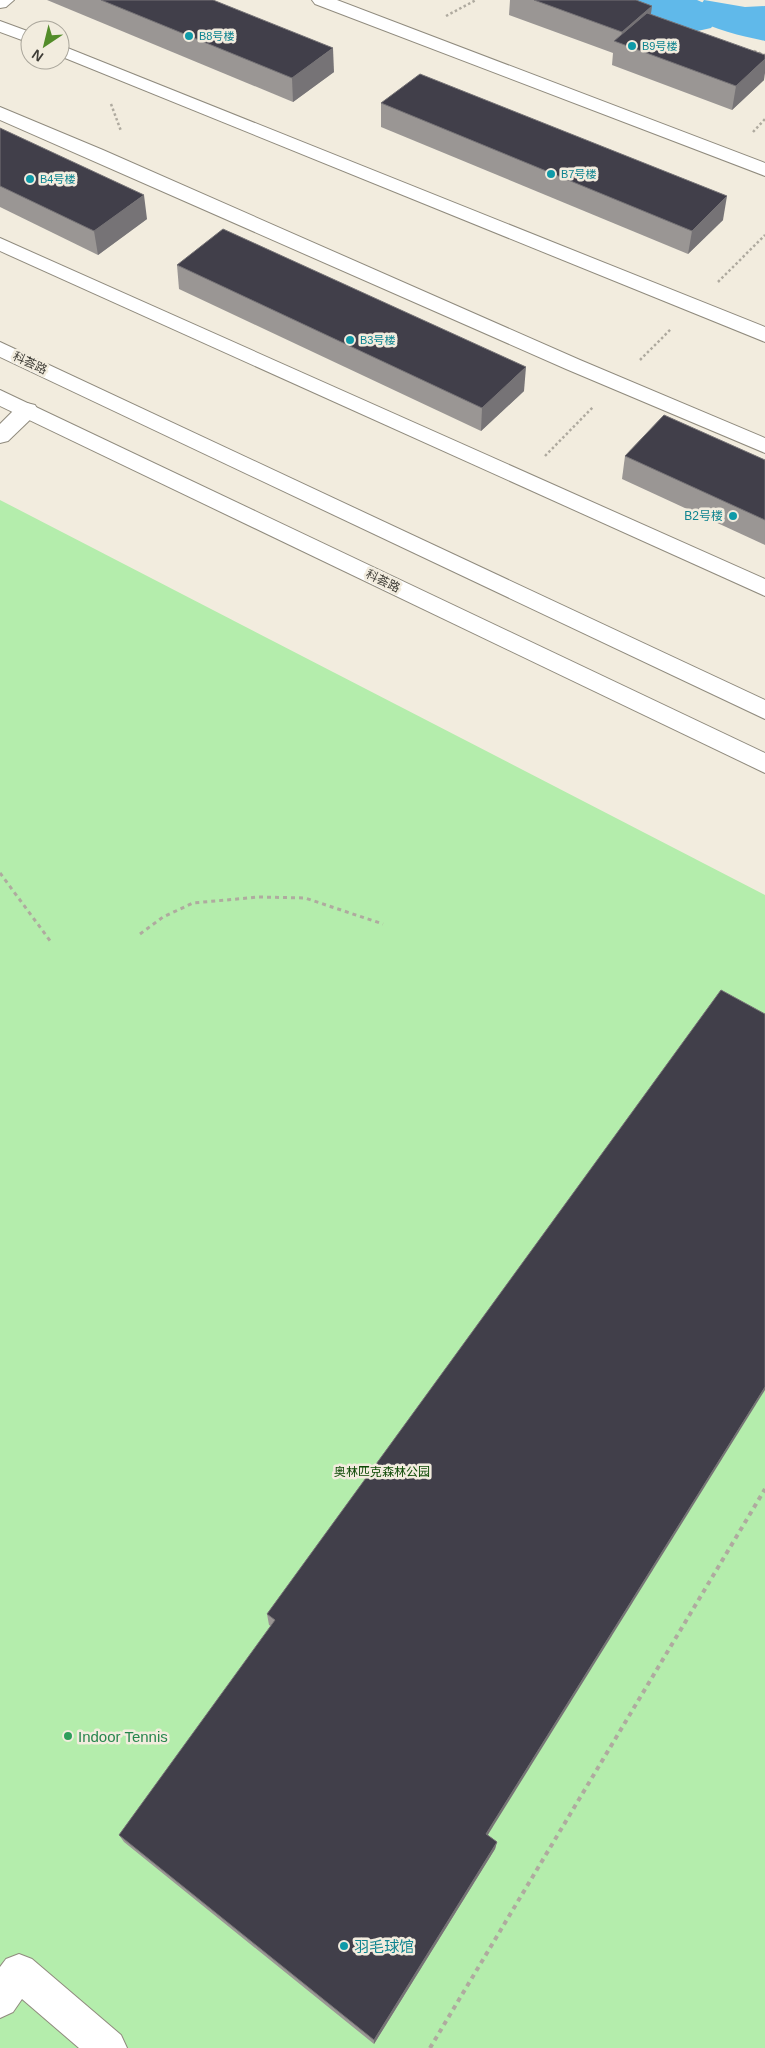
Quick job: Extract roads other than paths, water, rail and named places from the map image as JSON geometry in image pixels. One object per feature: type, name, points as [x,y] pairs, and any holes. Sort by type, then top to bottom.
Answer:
[{"type":"street","points":[[0,3],[5,0]]},
{"type":"street","points":[[321,0],[765,170]]},
{"type":"street","points":[[0,26],[20,34]]},
{"type":"street","points":[[70,54],[765,335]]},
{"type":"street","points":[[0,113],[135,170],[616,384],[765,446]]},
{"type":"street","points":[[0,244],[765,588]]},
{"type":"street","name":"科荟路","points":[[0,349],[765,710]]},
{"type":"street","name":"科荟路","points":[[0,397],[765,764]]},
{"type":"street","points":[[0,436],[27,410]]},
{"type":"street","points":[[0,1999],[19,1972],[108,2048]]},
{"type":"water","points":[[704,0],[745,7],[765,6],[765,41],[719,29],[693,17]]},
{"type":"waterway","points":[[654,0],[693,17]]},
{"type":"place","name":"B8号楼","points":[[189,36]]},
{"type":"place","name":"B9号楼","points":[[632,46]]},
{"type":"place","name":"B7号楼","points":[[551,174]]},
{"type":"place","name":"B4号楼","points":[[30,179]]},
{"type":"place","name":"B3号楼","points":[[350,340]]},
{"type":"place","name":"B2号楼","points":[[733,516]]},
{"type":"place","name":"Indoor Tennis","points":[[68,1736]]},
{"type":"place","name":"羽毛球馆","points":[[344,1946]]},
{"type":"park label","name":"奥林匹克森林公园","points":[[382,1472]]}]
